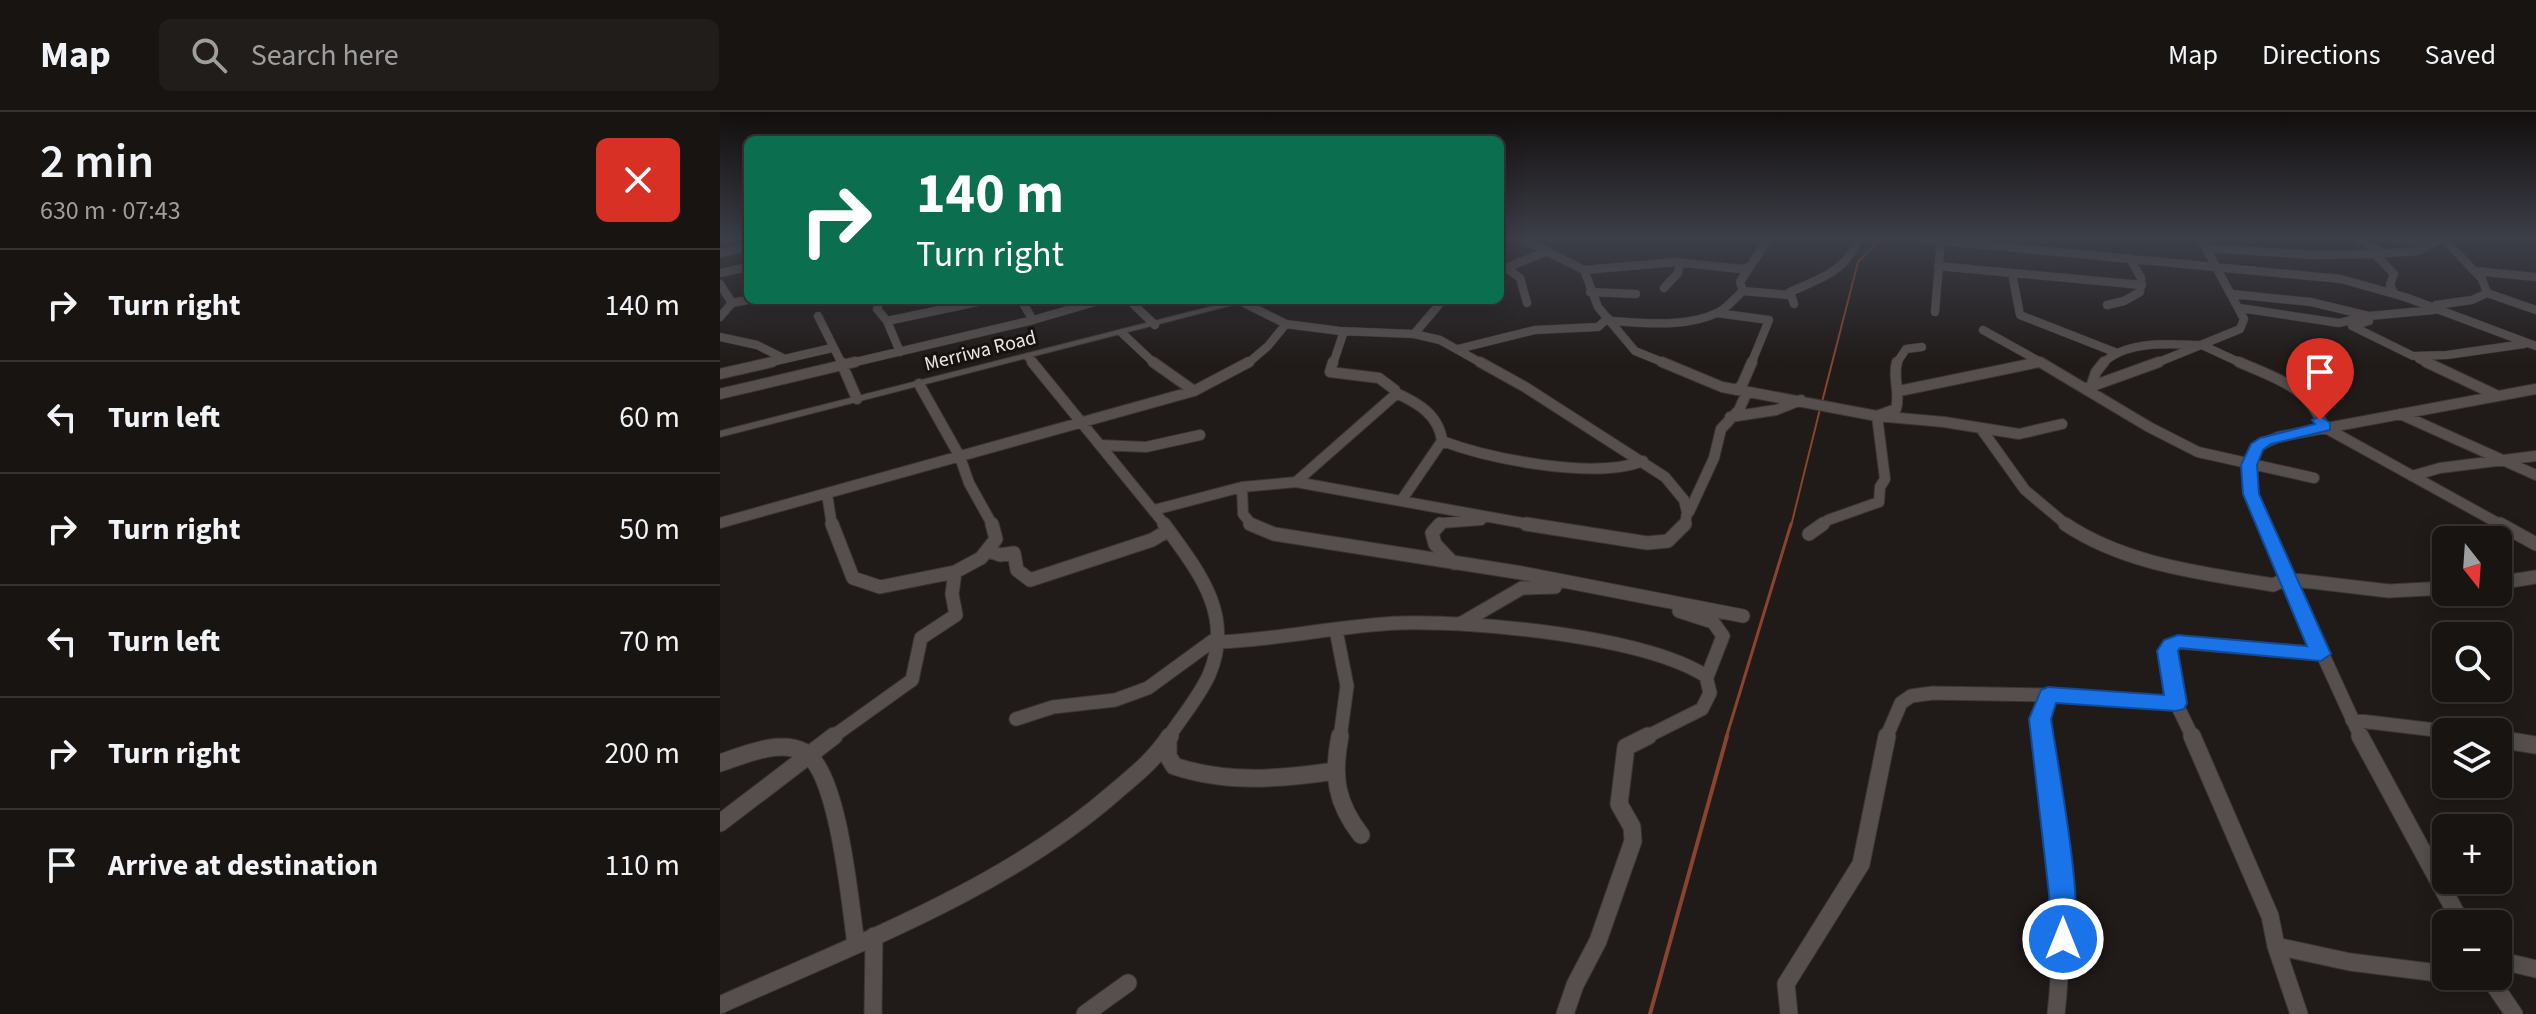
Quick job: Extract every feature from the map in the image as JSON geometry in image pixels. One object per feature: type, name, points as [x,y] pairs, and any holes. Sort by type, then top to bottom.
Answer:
[{"type":"street","points":[[1521,281],[1527,303]]},
{"type":"street","points":[[1587,281],[1590,292],[1635,351],[1710,383],[1877,416],[1944,422],[1982,430],[2019,434],[2062,424]]},
{"type":"street","points":[[1664,288],[1670,281]]},
{"type":"street","points":[[1741,281],[1739,285],[1743,291]]},
{"type":"street","points":[[1717,313],[1743,291],[1789,295],[1800,287],[1818,281]]},
{"type":"street","points":[[1935,312],[1937,281]]},
{"type":"street","points":[[2014,281],[2020,315],[2117,353]]},
{"type":"street","points":[[2098,281],[2142,285]]},
{"type":"street","points":[[2107,305],[2138,295],[2140,281]]},
{"type":"street","points":[[2089,387],[2240,329],[2244,319],[2225,281]]},
{"type":"street","points":[[2341,281],[2394,293],[2428,307]]},
{"type":"street","points":[[2391,281],[2394,293]]},
{"type":"street","points":[[2482,281],[2487,293]]},
{"type":"street","points":[[720,284],[732,303]]},
{"type":"street","points":[[1590,292],[1636,294]]},
{"type":"street","points":[[2240,308],[2339,323],[2428,307],[2444,307],[2487,293],[2536,310]]},
{"type":"street","points":[[2232,294],[2311,302],[2369,317]]},
{"type":"street","points":[[1789,295],[1794,304]]},
{"type":"street","points":[[720,317],[732,303],[744,301]]},
{"type":"street","points":[[879,304],[877,309],[887,321],[900,352]]},
{"type":"street","points":[[887,321],[968,304]]},
{"type":"street","points":[[1023,304],[1033,320]]},
{"type":"street","points":[[720,394],[1033,320],[1088,304]]},
{"type":"street","points":[[1133,304],[1155,325]]},
{"type":"street","name":"Merriwa Road","points":[[720,434],[1231,304]]},
{"type":"street","points":[[1248,304],[1286,324],[1344,331],[1414,334],[1440,340],[1525,387],[1643,461],[1683,495],[1689,512]]},
{"type":"street","points":[[1414,334],[1440,304]]},
{"type":"street","points":[[2444,307],[2454,314],[2534,345]]},
{"type":"street","points":[[1154,510],[1242,487],[1296,482],[1488,518],[1659,543],[1675,537],[1684,528],[1714,458],[1720,430],[1739,410],[1742,385],[1769,320],[1717,313],[1672,322],[1610,319],[1598,327],[1535,330],[1458,349]]},
{"type":"street","points":[[818,316],[857,399]]},
{"type":"street","points":[[2369,317],[2369,321],[2352,326],[2496,395]]},
{"type":"street","points":[[720,523],[1194,391],[1247,364],[1274,341],[1286,324]]},
{"type":"street","points":[[1983,330],[2089,387],[2149,427],[2198,452],[2314,478]]},
{"type":"street","points":[[1344,331],[1330,372],[1377,377],[1433,417],[1440,427],[1442,441],[1401,501]]},
{"type":"street","points":[[1122,333],[1160,369],[1194,391]]},
{"type":"street","points":[[720,337],[757,345],[783,358]]},
{"type":"street","points":[[2089,387],[2093,374],[2105,359],[2117,353],[2168,344],[2203,345],[2298,389],[2316,406],[2324,427],[2536,544]]},
{"type":"street","points":[[2413,356],[2534,345]]},
{"type":"street","points":[[1877,416],[1896,409],[1899,391],[1893,373],[1895,361],[1906,349],[1922,347]]},
{"type":"street","points":[[720,374],[832,348]]},
{"type":"street","points":[[720,1005],[949,901],[1025,859],[1079,824],[1125,786],[1168,741],[1209,675],[1218,640],[1218,617],[1199,572],[1154,510],[1028,357]]},
{"type":"street","points":[[1899,391],[2039,362]]},
{"type":"street","points":[[827,494],[832,527],[853,578],[880,587],[955,572],[989,551],[996,537],[994,527],[969,483],[960,457],[919,384]]},
{"type":"street","points":[[2454,910],[2352,720],[2286,579],[2251,494],[2249,465],[2256,447],[2266,441],[2324,427],[2536,389]]},
{"type":"street","points":[[1296,482],[1396,393]]},
{"type":"street","points":[[1730,417],[1776,410],[1801,400]]},
{"type":"street","points":[[2399,414],[2536,475]]},
{"type":"street","points":[[1809,534],[1828,520],[1879,502],[1880,487],[1885,479],[1877,416]]},
{"type":"street","points":[[1982,430],[2025,491],[2058,519],[2098,543],[2141,560],[2273,585],[2286,579],[2389,591],[2432,589]]},
{"type":"street","points":[[1100,445],[1146,447],[1200,435]]},
{"type":"street","points":[[1442,441],[1468,449],[1592,468],[1619,468],[1643,461]]},
{"type":"street","points":[[2412,476],[2440,468],[2536,456]]},
{"type":"street","points":[[1242,487],[1244,519],[1250,526],[1262,531],[1743,616]]},
{"type":"street","points":[[1453,563],[1435,544],[1432,536],[1436,528],[1441,523],[1488,518]]},
{"type":"street","points":[[989,551],[1000,555],[1014,553],[1014,565],[1021,577],[1030,580],[1152,540],[1167,531]]},
{"type":"street","points":[[720,823],[914,678],[916,650],[921,638],[944,626],[956,615],[952,594],[955,572]]},
{"type":"street","points":[[2512,581],[2536,577]]},
{"type":"street","points":[[1460,624],[1510,593],[1530,585],[1683,611],[1713,622],[1723,636],[1707,677]]},
{"type":"street","points":[[1016,719],[1053,707],[1115,700],[1148,688],[1218,640],[1264,641],[1401,623],[1460,624],[1654,654],[1697,669],[1707,677],[1711,688],[1709,701],[1702,709],[1626,747],[1619,804],[1632,827],[1633,841],[1598,941],[1575,985],[1565,1014]]},
{"type":"street","points":[[1336,630],[1347,681],[1335,771],[1339,808],[1361,835]]},
{"type":"street","points":[[2299,1014],[2276,946],[2270,916],[2199,749],[2176,703],[2168,651],[2171,645],[2178,642],[2321,654]]},
{"type":"street","points":[[1789,1014],[1786,984],[1861,864],[1887,735],[1901,703],[1920,694],[2048,695],[2176,703]]},
{"type":"street","points":[[2048,695],[2040,719],[2062,894],[2063,970],[2056,1014]]},
{"type":"street","points":[[2352,720],[2432,730]]},
{"type":"street","points":[[1168,741],[1168,756],[1174,766],[1214,777],[1267,780],[1335,771]]},
{"type":"street","points":[[2512,741],[2536,745]]},
{"type":"street","points":[[720,763],[771,749],[791,748],[810,755],[825,775],[865,940],[873,1014]]},
{"type":"street","points":[[2276,946],[2350,962],[2432,972]]},
{"type":"street","points":[[2512,963],[2536,969]]},
{"type":"street","points":[[1085,1014],[1128,983]]},
{"type":"street","points":[[2497,990],[2514,1014]]},
{"type":"waterway","points":[[1822,402],[1853,281]]},
{"type":"waterway","points":[[1791,526],[1820,409]]},
{"type":"waterway","points":[[1726,738],[1791,524]]},
{"type":"waterway","points":[[1650,1014],[1727,736]]},
{"type":"route","points":[[2063,939],[2062,894],[2040,719],[2048,695],[2176,703],[2177,693],[2168,651],[2171,645],[2178,642],[2321,654],[2251,494],[2249,465],[2256,447],[2278,437],[2324,427],[2320,420]]}]
